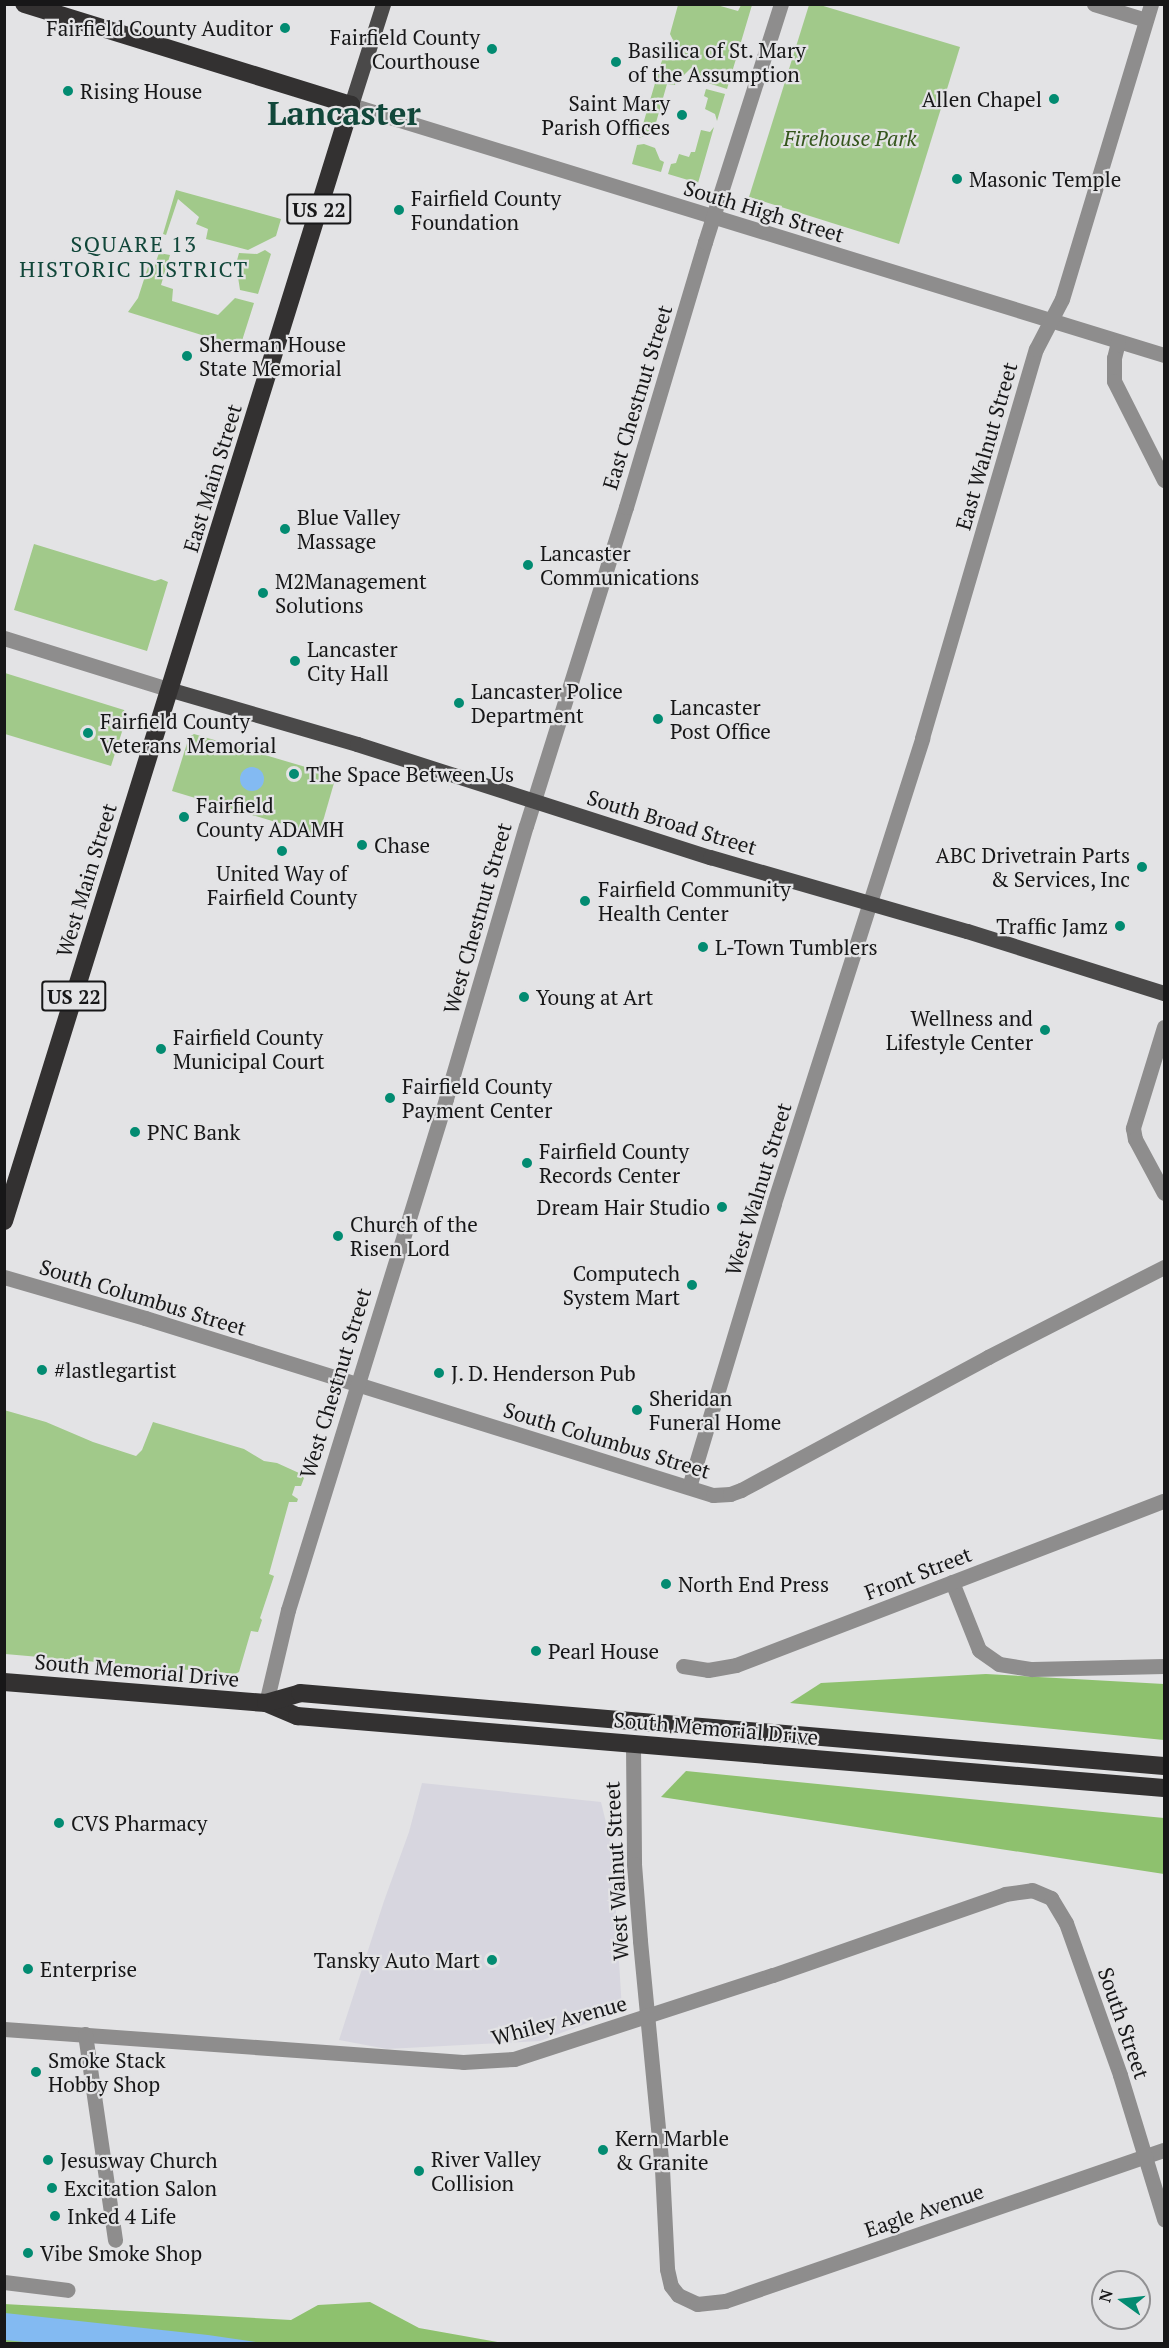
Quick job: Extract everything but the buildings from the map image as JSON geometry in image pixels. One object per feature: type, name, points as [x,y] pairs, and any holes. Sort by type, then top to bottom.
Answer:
[{"type":"highway","points":[[24,4],[351,105]]},
{"type":"highway","name":"East Main Street","points":[[168,689],[196,609],[351,105]]},
{"type":"highway","name":"West Main Street","points":[[4,1221],[168,689]]},
{"type":"highway","name":"South Memorial Drive","points":[[4,1682],[266,1703],[297,1716],[1164,1788]]},
{"type":"highway","name":"South Memorial Drive","points":[[266,1703],[300,1693],[1164,1766]]},
{"type":"main road","name":"East Main Street","points":[[351,105],[384,4]]},
{"type":"main road","name":"South Broad Street","points":[[168,689],[357,744],[702,854],[868,902],[1164,993]]},
{"type":"street","name":"East Chestnut Street","points":[[534,801],[713,217],[781,4]]},
{"type":"street","points":[[1094,4],[1146,20]]},
{"type":"street","name":"East Walnut Street","points":[[868,902],[925,728],[1036,349],[1064,292],[1151,4]]},
{"type":"street","name":"South High Street","points":[[351,105],[1164,355]]},
{"type":"street","points":[[1118,342],[1114,358],[1114,381],[1164,480]]},
{"type":"street","points":[[4,638],[168,689]]},
{"type":"street","name":"West Chestnut Street","points":[[266,1703],[281,1634],[534,801]]},
{"type":"street","name":"West Walnut Street","points":[[689,1487],[868,902]]},
{"type":"street","points":[[1164,1027],[1132,1128],[1164,1193]]},
{"type":"street","name":"South Columbus Street","points":[[4,1277],[713,1495],[730,1494],[741,1490],[988,1357],[1164,1267]]},
{"type":"street","name":"Front Street","points":[[683,1666],[708,1670],[736,1665],[1164,1501]]},
{"type":"street","points":[[952,1582],[979,1650],[999,1664],[1032,1669],[1164,1666]]},
{"type":"street","name":"West Walnut Street","points":[[633,1744],[634,1864],[662,2169],[669,2280],[678,2295],[697,2304]]},
{"type":"street","name":"Whiley Avenue","points":[[4,2029],[384,2057],[489,2061],[531,2054],[647,2017],[1005,1894],[1032,1890]]},
{"type":"street","name":"South Street","points":[[1032,1890],[1051,1898],[1066,1923],[1120,2075],[1164,2219]]},
{"type":"street","points":[[85,2034],[115,2240]]},
{"type":"street","name":"Eagle Avenue","points":[[697,2304],[711,2305],[725,2301],[1164,2150]]},
{"type":"street","points":[[4,2282],[68,2290]]},
{"type":"shaded area","name":"Tansky Auto Mart","points":[[422,1783],[601,1802],[612,1847],[622,2010],[540,2041],[387,2049],[339,2040],[409,1832]]},
{"type":"green space","points":[[678,5],[717,5],[738,11],[741,5],[752,5],[727,89],[708,83],[691,68],[683,76],[659,70],[664,54],[669,52],[673,40],[670,34]]},
{"type":"green space","name":"Firehouse Park","points":[[809,5],[820,5],[960,47],[899,244],[749,197]]},
{"type":"green space","points":[[658,73],[677,79],[675,85],[667,84],[653,133],[639,138]]},
{"type":"green space","points":[[706,89],[725,94],[717,121],[715,114],[705,109],[708,98],[704,96]]},
{"type":"green space","points":[[714,127],[698,183],[668,174],[671,164],[676,163],[679,154],[689,157],[691,152],[695,152],[701,130],[710,132]]},
{"type":"green space","points":[[644,144],[655,148],[660,160],[664,162],[661,172],[632,164],[637,145]]},
{"type":"green space","points":[[176,190],[281,219],[276,236],[248,250],[206,239],[208,229],[196,224],[199,217],[178,199],[166,235],[163,234]]},
{"type":"green space","points":[[265,250],[271,254],[258,294],[240,290],[236,264],[239,253],[257,254]]},
{"type":"green space","points":[[159,253],[170,255],[161,285],[173,289],[172,301],[218,315],[235,298],[254,303],[240,347],[128,312],[138,298],[148,267],[154,267]]},
{"type":"green space","points":[[34,544],[155,581],[161,579],[168,582],[147,651],[14,610]]},
{"type":"green space","points":[[5,673],[124,710],[127,716],[111,766],[5,734]]},
{"type":"green space","points":[[194,734],[336,776],[319,835],[172,791],[189,737]]},
{"type":"green space","points":[[4,1410],[46,1422],[93,1442],[136,1456],[142,1450],[153,1422],[244,1449],[264,1461],[277,1463],[299,1473],[304,1478],[301,1486],[295,1486],[292,1495],[298,1499],[297,1502],[289,1502],[269,1574],[274,1576],[260,1618],[262,1620],[258,1632],[251,1631],[239,1672],[235,1674],[5,1654]]},
{"type":"green space","points":[[986,1674],[1164,1684],[1164,1740],[790,1703],[821,1683]]},
{"type":"green space","points":[[686,1771],[1164,1818],[1164,1874],[661,1797]]},
{"type":"green space","points":[[370,2302],[419,2328],[503,2343],[5,2343],[4,2304],[291,2320],[318,2305]]},
{"type":"water","points":[[252,767],[257,768],[263,774],[263,784],[257,790],[252,791],[247,790],[241,784],[240,779],[241,774],[247,768]]},
{"type":"water","points":[[5,2313],[263,2343],[44,2344],[5,2340]]},
{"type":"place","name":"Fairfield County Auditor","points":[[285,28]]},
{"type":"place","name":"Fairfield County Courthouse","points":[[492,49]]},
{"type":"place","name":"Basilica of St. Mary of the Assumption","points":[[616,62]]},
{"type":"place","name":"Rising House","points":[[68,91]]},
{"type":"place","name":"Allen Chapel","points":[[1054,99]]},
{"type":"place","name":"Saint Mary Parish Offices","points":[[682,115]]},
{"type":"place","name":"Masonic Temple","points":[[957,179]]},
{"type":"place","name":"Fairfield County Foundation","points":[[399,210]]},
{"type":"place","name":"Sherman House State Memorial","points":[[187,356]]},
{"type":"place","name":"Blue Valley Massage","points":[[285,529]]},
{"type":"place","name":"Lancaster Communications","points":[[528,565]]},
{"type":"place","name":"M2Management Solutions","points":[[263,593]]},
{"type":"place","name":"Lancaster City Hall","points":[[295,661]]},
{"type":"place","name":"Lancaster Police Department","points":[[459,703]]},
{"type":"place","name":"Lancaster Post Office","points":[[658,719]]},
{"type":"place","name":"Fairfield County Veterans Memorial","points":[[88,733]]},
{"type":"place","name":"The Space Between Us","points":[[294,774]]},
{"type":"place","name":"Fairfield County ADAMH","points":[[184,817]]},
{"type":"place","name":"Chase","points":[[362,845]]},
{"type":"place","name":"United Way of Fairfield County","points":[[282,851]]},
{"type":"place","name":"ABC Drivetrain Parts & Services, Inc","points":[[1142,867]]},
{"type":"place","name":"Fairfield Community Health Center","points":[[585,901]]},
{"type":"place","name":"Traffic Jamz","points":[[1120,926]]},
{"type":"place","name":"L-Town Tumblers","points":[[703,947]]},
{"type":"place","name":"Young at Art","points":[[524,997]]},
{"type":"place","name":"Wellness and Lifestyle Center","points":[[1045,1030]]},
{"type":"place","name":"Fairfield County Municipal Court","points":[[161,1049]]},
{"type":"place","name":"Fairfield County Payment Center","points":[[390,1098]]},
{"type":"place","name":"PNC Bank","points":[[135,1132]]},
{"type":"place","name":"Fairfield County Records Center","points":[[527,1163]]},
{"type":"place","name":"Dream Hair Studio","points":[[722,1207]]},
{"type":"place","name":"Church of the Risen Lord","points":[[338,1236]]},
{"type":"place","name":"Computech System Mart","points":[[692,1285]]},
{"type":"place","name":"#lastlegartist","points":[[42,1370]]},
{"type":"place","name":"J. D. Henderson Pub","points":[[439,1373]]},
{"type":"place","name":"Sheridan Funeral Home","points":[[637,1410]]},
{"type":"place","name":"North End Press","points":[[666,1584]]},
{"type":"place","name":"Pearl House","points":[[536,1651]]},
{"type":"place","name":"CVS Pharmacy","points":[[59,1823]]},
{"type":"place","name":"Tansky Auto Mart","points":[[492,1960]]},
{"type":"place","name":"Enterprise","points":[[28,1969]]},
{"type":"place","name":"Smoke Stack Hobby Shop","points":[[36,2072]]},
{"type":"place","name":"Kern Marble & Granite","points":[[603,2150]]},
{"type":"place","name":"Jesusway Church","points":[[48,2160]]},
{"type":"place","name":"River Valley Collision","points":[[419,2171]]},
{"type":"place","name":"Excitation Salon","points":[[52,2188]]},
{"type":"place","name":"Inked 4 Life","points":[[55,2216]]},
{"type":"place","name":"Vibe Smoke Shop","points":[[28,2253]]},
{"type":"district","name":"Lancaster","points":[[344,113]]},
{"type":"district","name":"SQUARE 13 HISTORIC DISTRICT","points":[[134,256]]}]
